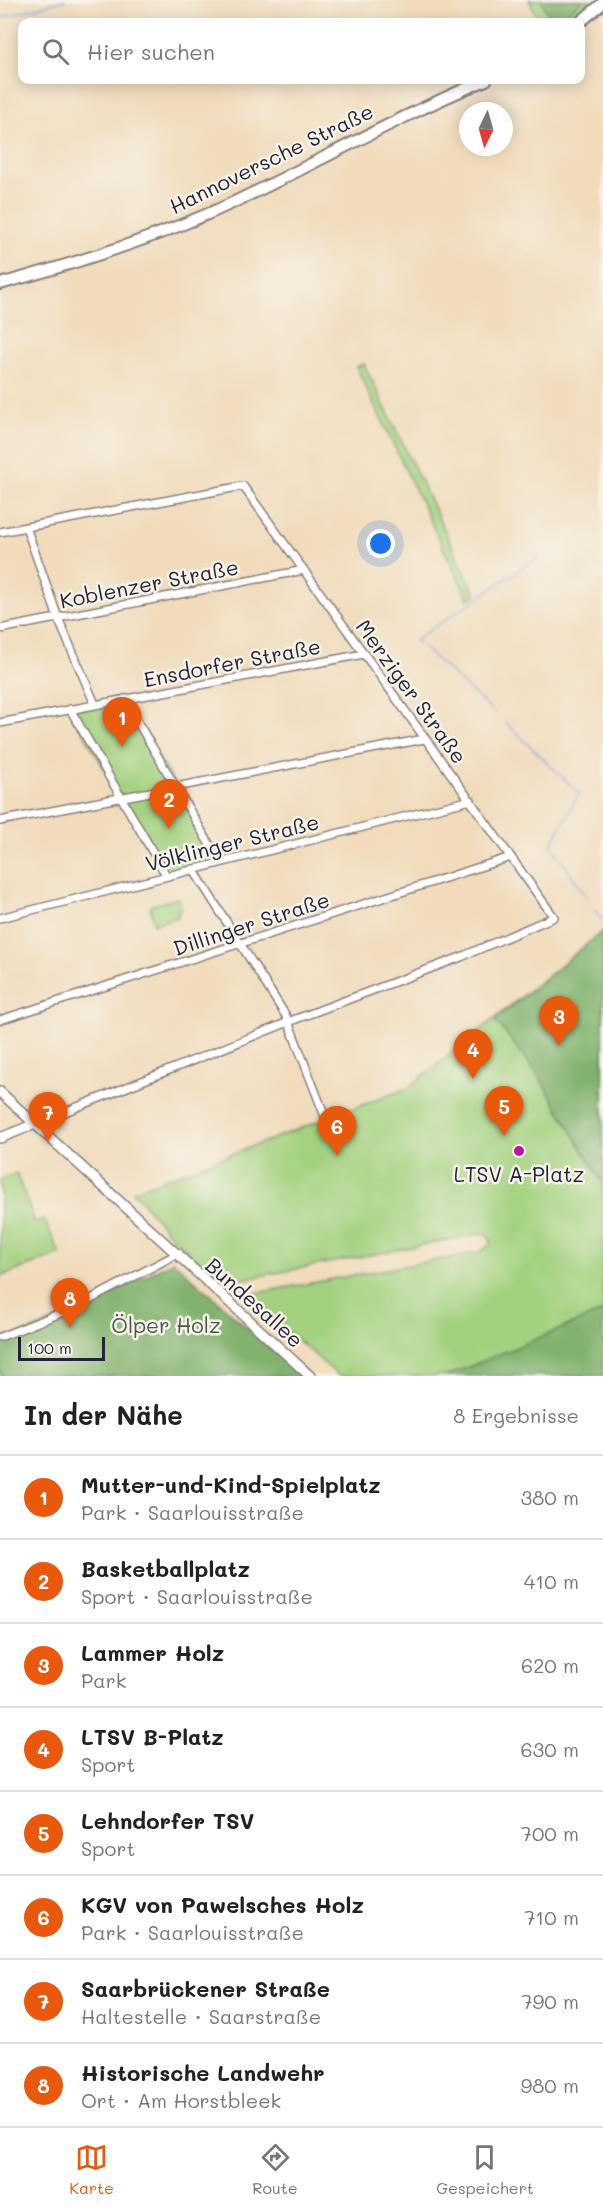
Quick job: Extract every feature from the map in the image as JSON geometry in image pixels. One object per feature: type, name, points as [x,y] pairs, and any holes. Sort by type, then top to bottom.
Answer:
[{"type":"main road","points":[[585,18],[603,3]]},
{"type":"main road","name":"Hannoversche Straße","points":[[0,284],[117,247],[217,210],[375,129],[477,84]]},
{"type":"street","name":"Merziger Straße","points":[[26,527],[243,486],[554,917],[461,957],[289,1022]]},
{"type":"street","points":[[0,532],[26,527],[58,618],[95,704]]},
{"type":"street","name":"Koblenzer Straße","points":[[0,629],[304,570]]},
{"type":"street","name":"Ensdorfer Straße","points":[[0,723],[364,654]]},
{"type":"street","points":[[124,699],[220,862]]},
{"type":"street","points":[[69,709],[166,875]]},
{"type":"street","points":[[0,821],[424,739]]},
{"type":"street","name":"Völklinger Straße","points":[[0,918],[471,800]]},
{"type":"street","name":"Dillinger Straße","points":[[0,1020],[511,857]]},
{"type":"street","points":[[193,869],[289,1022],[326,1119]]},
{"type":"street","points":[[0,1138],[289,1022]]},
{"type":"street","name":"Bundesallee","points":[[0,1092],[310,1376]]},
{"type":"street","points":[[0,1337],[76,1307],[178,1253]]},
{"type":"green space","points":[[529,0],[591,0],[569,18],[538,18]]},
{"type":"green space","points":[[541,0],[583,0],[561,18],[550,18]]},
{"type":"green space","points":[[364,364],[476,595],[468,599],[356,367]]},
{"type":"green space","points":[[124,699],[220,862],[166,875],[70,709]]},
{"type":"green space","points":[[178,898],[182,909],[177,911],[178,917],[154,924],[150,906]]},
{"type":"green space","points":[[603,931],[603,1312],[447,1376],[339,1376],[246,1295],[480,1252],[492,1243],[486,1233],[223,1283],[170,1235],[133,1191],[408,1088]]},
{"type":"green space","points":[[603,931],[603,1184],[537,1073],[495,1020]]},
{"type":"green space","points":[[16,1173],[35,1222],[44,1219],[60,1254],[0,1277],[0,1180]]},
{"type":"green space","name":"Ölper Holz","points":[[173,1261],[301,1376],[0,1376],[0,1342],[78,1312]]},
{"type":"green space","points":[[603,1312],[603,1376],[447,1376],[589,1317]]},
{"type":"waterway","points":[[0,18],[65,0]]},
{"type":"waterway","points":[[495,713],[415,640],[540,556]]},
{"type":"waterway","points":[[505,722],[579,793],[551,845],[588,899]]},
{"type":"waterway","points":[[595,910],[603,921]]},
{"type":"place","name":"Mutter-und-Kind-Spielplatz","points":[[122,747]]},
{"type":"place","name":"Basketballplatz","points":[[169,829]]},
{"type":"place","name":"Lammer Holz","points":[[559,1046]]},
{"type":"place","name":"LTSV B-Platz","points":[[473,1079]]},
{"type":"place","name":"Lehndorfer TSV","points":[[504,1136]]},
{"type":"place","name":"Saarbrückener Straße","points":[[48,1142]]},
{"type":"place","name":"LTSV A-Platz","points":[[519,1151]]},
{"type":"place","name":"KGV von Pawelsches Holz","points":[[337,1156]]},
{"type":"place","name":"Historische Landwehr","points":[[70,1328]]}]
